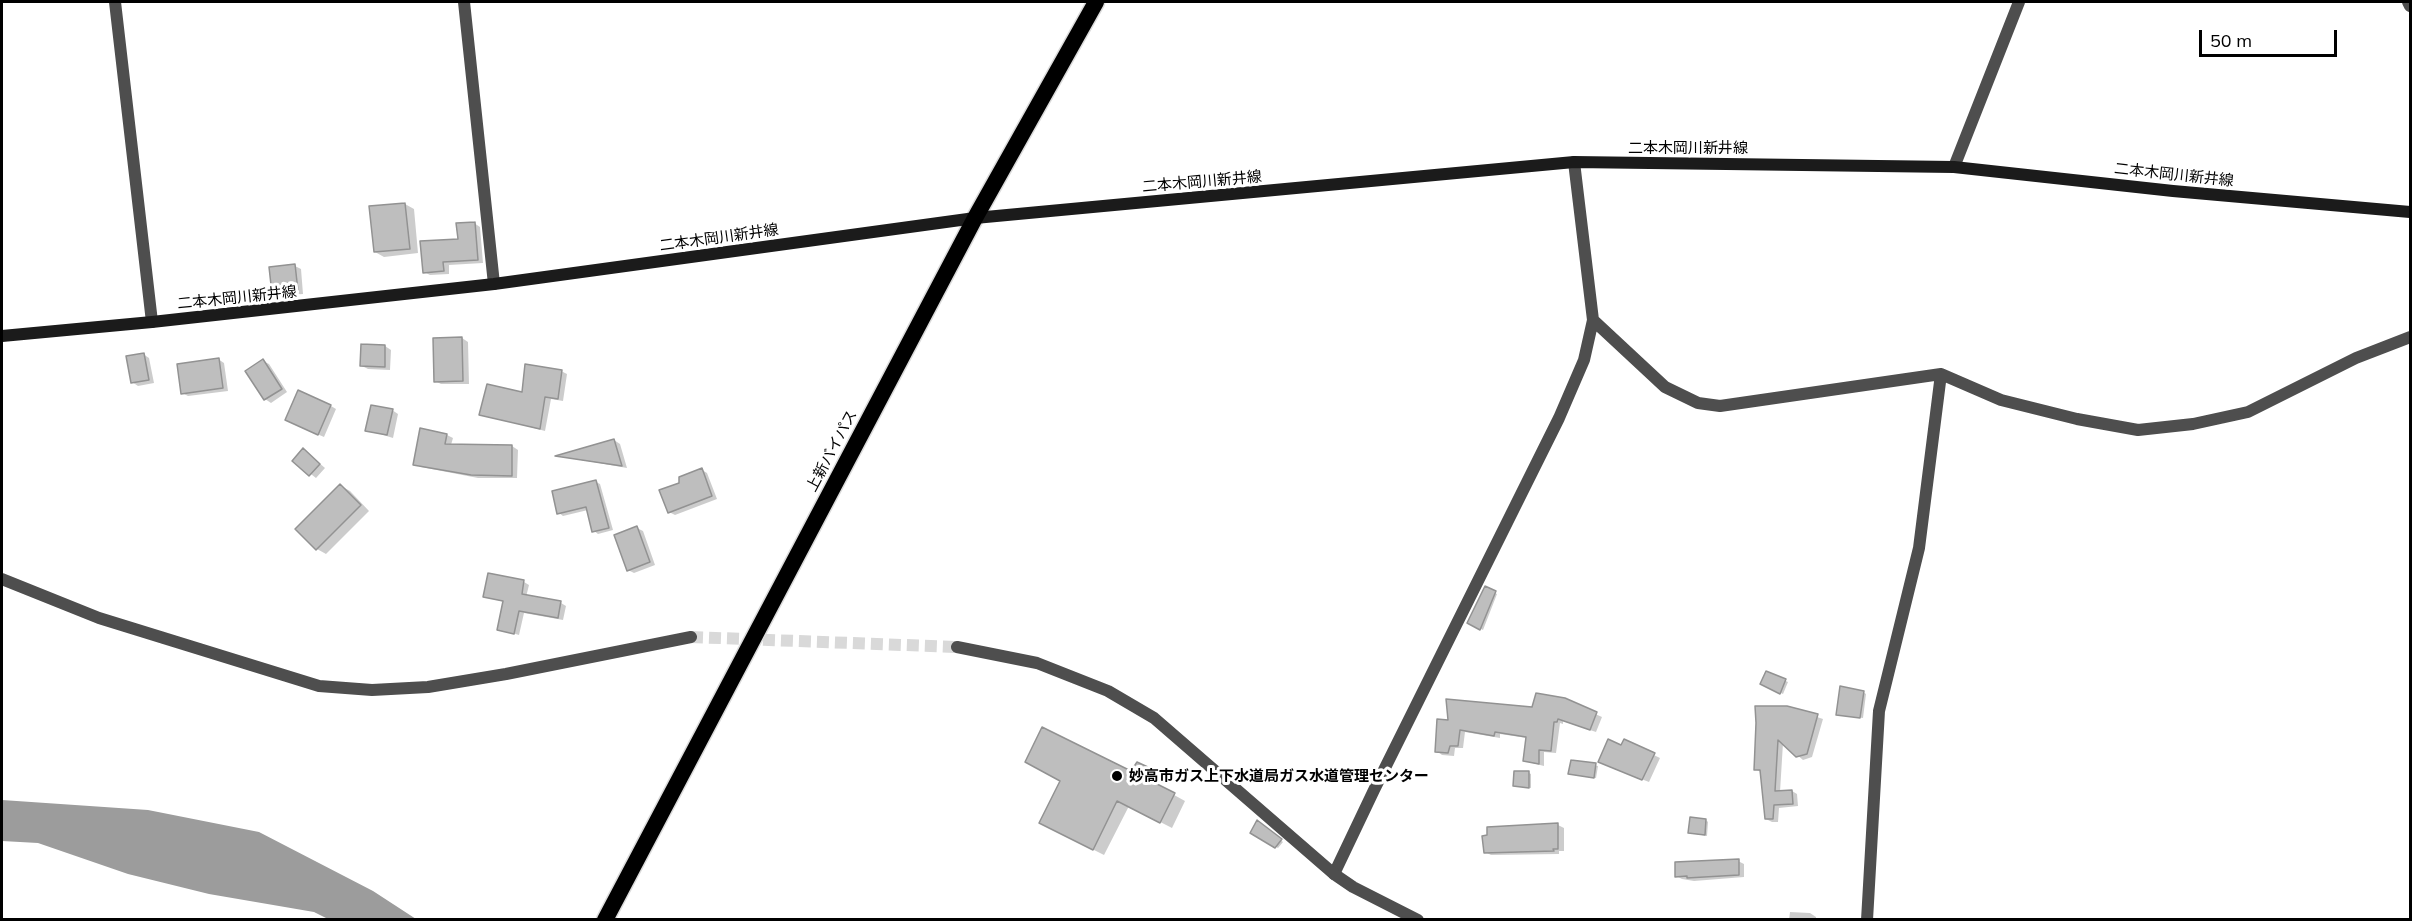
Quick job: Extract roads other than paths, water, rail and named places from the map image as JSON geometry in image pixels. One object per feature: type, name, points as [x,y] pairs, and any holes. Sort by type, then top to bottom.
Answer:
[{"type":"highway","name":"上新バイパス","points":[[605,920],[975,218],[1096,2]]},
{"type":"main road","name":"二本木岡川新井線","points":[[2,336],[152,322],[494,284],[975,218],[1574,162],[1954,166],[2173,191],[2410,212]]},
{"type":"street","points":[[116,2],[152,322]]},
{"type":"street","points":[[464,2],[494,284]]},
{"type":"street","points":[[1954,166],[2019,2]]},
{"type":"street","points":[[2408,2],[2410,6]]},
{"type":"street","points":[[1334,874],[1559,418],[1584,360],[1593,320],[1574,162]]},
{"type":"street","points":[[1593,320],[1665,387],[1698,403],[1720,406],[1941,374],[2001,400],[2077,419],[2138,430],[2193,424],[2248,412],[2356,358],[2410,337]]},
{"type":"street","points":[[1867,920],[1879,711],[1919,548],[1941,374]]},
{"type":"street","points":[[2,579],[99,618],[319,686],[372,690],[428,687],[691,637]]},
{"type":"street","points":[[957,647],[1037,663],[1108,692],[1154,718],[1334,874],[1353,887],[1418,920]]},
{"type":"tunnel","points":[[691,637],[957,647]]},
{"type":"place","name":"妙高市ガス上下水道局ガス水道管理センター","points":[[1117,776]]}]
